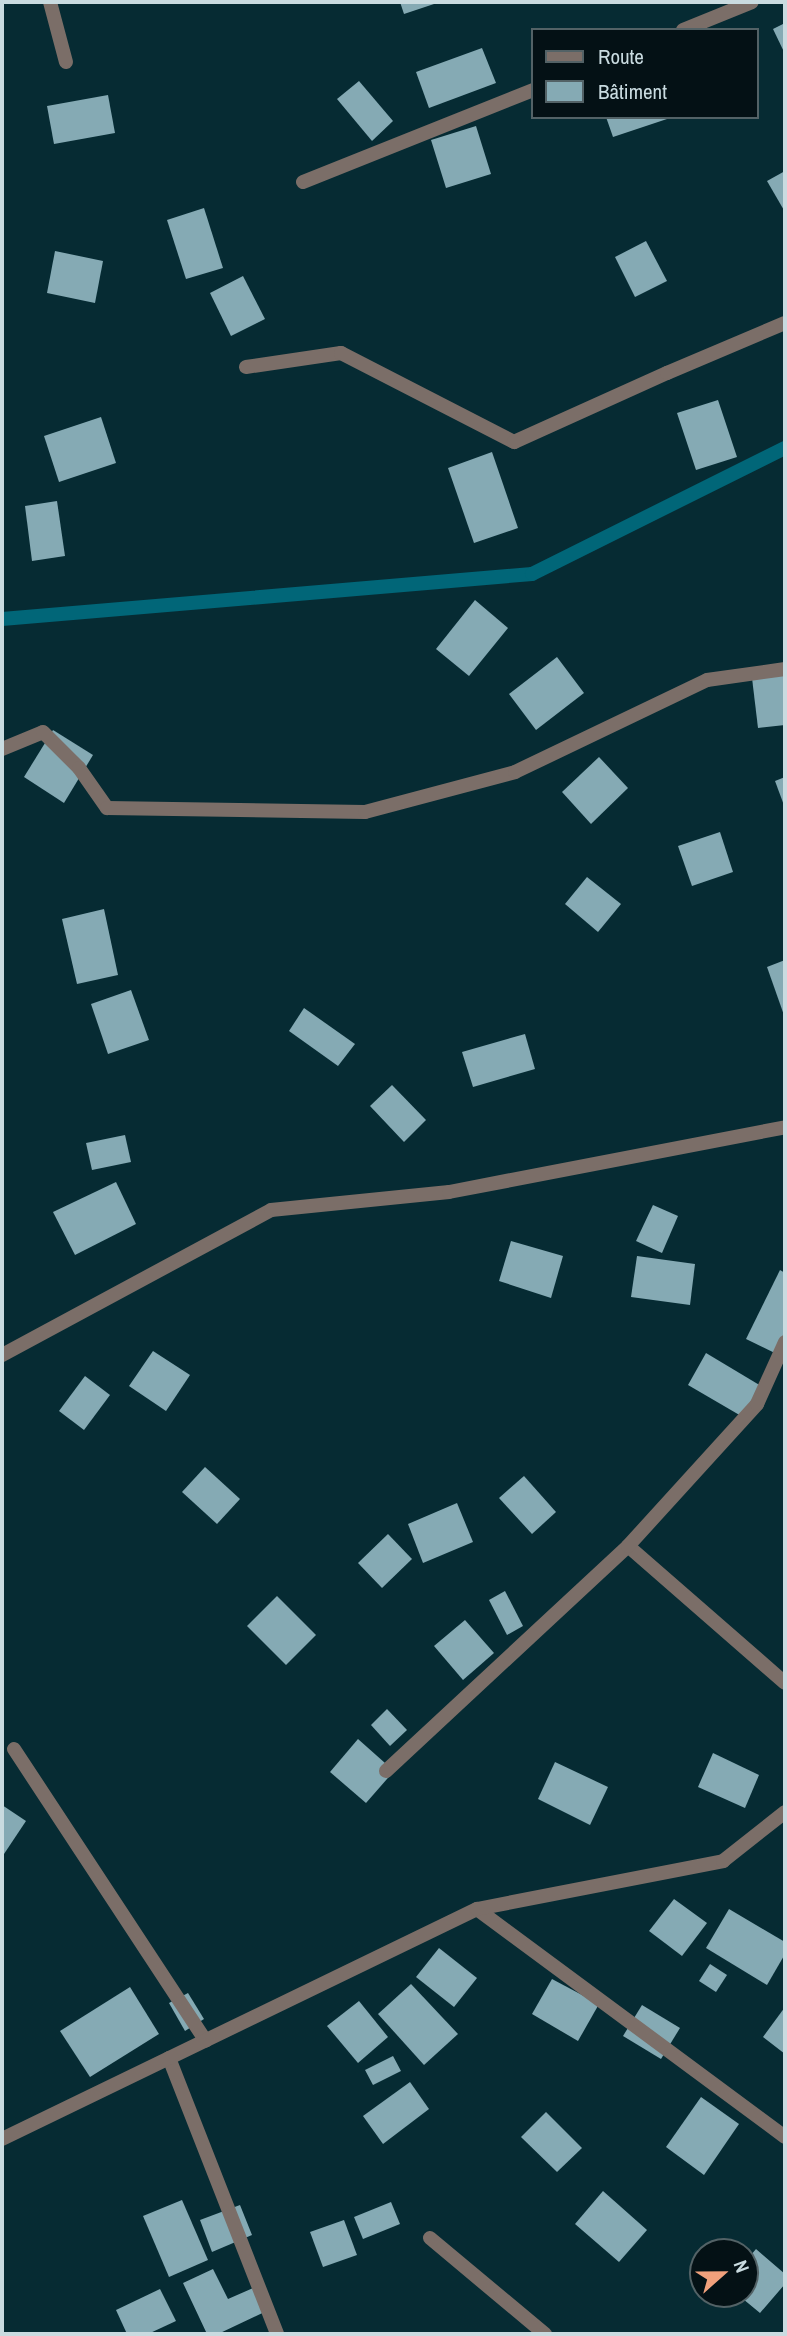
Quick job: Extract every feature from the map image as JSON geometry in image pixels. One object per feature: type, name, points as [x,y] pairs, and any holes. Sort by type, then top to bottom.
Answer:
[{"type":"street","points":[[50,2],[66,62]]},
{"type":"street","points":[[688,28],[752,2]]},
{"type":"street","points":[[303,182],[532,90]]},
{"type":"street","points":[[246,367],[341,353],[514,442],[785,323]]},
{"type":"street","points":[[2,749],[43,732],[79,768],[107,808],[365,812],[515,772],[707,680],[785,669]]},
{"type":"street","points":[[2,1356],[271,1210],[449,1192],[785,1127]]},
{"type":"street","points":[[386,1771],[628,1546],[757,1404],[785,1342]]},
{"type":"street","points":[[628,1546],[785,1683]]},
{"type":"street","points":[[14,1749],[206,2041]]},
{"type":"street","points":[[2,2140],[477,1909],[723,1861],[785,1812]]},
{"type":"street","points":[[477,1909],[785,2137]]},
{"type":"street","points":[[169,2058],[277,2334]]},
{"type":"street","points":[[430,2238],[545,2334]]},
{"type":"building","points":[[400,2],[440,2],[404,14]]},
{"type":"building","points":[[785,23],[785,54],[773,29]]},
{"type":"building","points":[[482,48],[496,83],[429,108],[416,72]]},
{"type":"building","points":[[359,81],[393,121],[372,141],[337,99]]},
{"type":"building","points":[[108,95],[115,133],[54,144],[47,106]]},
{"type":"building","points":[[607,119],[667,119],[613,137]]},
{"type":"building","points":[[476,126],[491,174],[446,188],[431,140]]},
{"type":"building","points":[[785,171],[785,212],[767,181]]},
{"type":"building","points":[[204,208],[223,268],[186,279],[167,220]]},
{"type":"building","points":[[646,241],[667,281],[635,297],[615,257]]},
{"type":"building","points":[[55,251],[103,261],[95,303],[47,293]]},
{"type":"building","points":[[243,276],[265,319],[231,336],[210,293]]},
{"type":"building","points":[[718,400],[737,457],[696,470],[677,413]]},
{"type":"building","points":[[101,417],[116,463],[59,482],[44,436]]},
{"type":"building","points":[[492,452],[518,528],[474,543],[448,468]]},
{"type":"building","points":[[57,501],[65,556],[32,561],[25,506]]},
{"type":"building","points":[[475,600],[508,628],[469,676],[436,649]]},
{"type":"building","points":[[557,657],[584,693],[536,730],[509,694]]},
{"type":"building","points":[[785,674],[785,725],[758,728],[752,678]]},
{"type":"building","points":[[53,730],[93,755],[64,803],[24,777]]},
{"type":"building","points":[[599,757],[628,788],[591,824],[562,792]]},
{"type":"building","points":[[785,777],[785,808],[775,781]]},
{"type":"building","points":[[720,832],[733,872],[692,886],[678,846]]},
{"type":"building","points":[[587,877],[621,904],[598,932],[565,904]]},
{"type":"building","points":[[104,909],[118,975],[77,984],[62,919]]},
{"type":"building","points":[[785,960],[785,1018],[767,967]]},
{"type":"building","points":[[131,990],[149,1040],[108,1054],[91,1004]]},
{"type":"building","points":[[304,1008],[355,1044],[338,1066],[289,1031]]},
{"type":"building","points":[[525,1034],[535,1069],[473,1087],[462,1052]]},
{"type":"building","points":[[392,1085],[426,1120],[404,1142],[370,1106]]},
{"type":"building","points":[[125,1135],[131,1162],[92,1170],[86,1143]]},
{"type":"building","points":[[116,1182],[136,1224],[75,1255],[53,1212]]},
{"type":"building","points":[[653,1205],[678,1216],[662,1253],[636,1241]]},
{"type":"building","points":[[511,1241],[563,1256],[551,1298],[499,1281]]},
{"type":"building","points":[[637,1256],[695,1264],[690,1305],[631,1297]]},
{"type":"building","points":[[780,1270],[785,1273],[785,1358],[746,1339]]},
{"type":"building","points":[[153,1351],[190,1375],[166,1411],[129,1386]]},
{"type":"building","points":[[706,1353],[766,1389],[748,1420],[688,1385]]},
{"type":"building","points":[[85,1376],[110,1395],[84,1430],[59,1411]]},
{"type":"building","points":[[205,1467],[240,1499],[217,1524],[182,1492]]},
{"type":"building","points":[[524,1476],[556,1512],[532,1534],[499,1498]]},
{"type":"building","points":[[457,1503],[473,1542],[423,1563],[408,1524]]},
{"type":"building","points":[[388,1534],[412,1559],[382,1588],[358,1563]]},
{"type":"building","points":[[505,1591],[523,1626],[507,1635],[489,1600]]},
{"type":"building","points":[[277,1596],[316,1635],[286,1665],[247,1626]]},
{"type":"building","points":[[465,1620],[494,1653],[463,1680],[434,1646]]},
{"type":"building","points":[[387,1709],[407,1730],[390,1746],[371,1725]]},
{"type":"building","points":[[358,1739],[394,1771],[366,1803],[330,1772]]},
{"type":"building","points":[[713,1753],[759,1775],[745,1808],[698,1787]]},
{"type":"building","points":[[555,1762],[608,1787],[590,1825],[538,1799]]},
{"type":"building","points":[[2,1805],[26,1821],[2,1857]]},
{"type":"building","points":[[674,1899],[707,1923],[682,1956],[649,1931]]},
{"type":"building","points":[[729,1909],[785,1942],[785,1954],[767,1985],[706,1948]]},
{"type":"building","points":[[439,1948],[477,1978],[454,2007],[416,1977]]},
{"type":"building","points":[[710,1964],[727,1975],[716,1992],[699,1981]]},
{"type":"building","points":[[552,1979],[599,2004],[578,2041],[532,2014]]},
{"type":"building","points":[[411,1984],[458,2034],[424,2065],[378,2014]]},
{"type":"building","points":[[130,1987],[159,2034],[90,2077],[60,2031]]},
{"type":"building","points":[[188,1993],[204,2019],[185,2031],[169,2003]]},
{"type":"building","points":[[359,2001],[388,2037],[358,2063],[327,2026]]},
{"type":"building","points":[[642,2005],[680,2028],[661,2059],[623,2036]]},
{"type":"building","points":[[785,2007],[785,2054],[763,2037]]},
{"type":"building","points":[[393,2056],[401,2071],[373,2085],[365,2070]]},
{"type":"building","points":[[410,2082],[429,2109],[383,2144],[363,2116]]},
{"type":"building","points":[[701,2097],[739,2124],[704,2175],[666,2147]]},
{"type":"building","points":[[546,2112],[582,2148],[557,2172],[521,2137]]},
{"type":"building","points":[[603,2191],[647,2230],[619,2262],[575,2224]]},
{"type":"building","points":[[182,2200],[208,2260],[169,2277],[143,2216]]},
{"type":"building","points":[[391,2202],[400,2224],[363,2239],[354,2217]]},
{"type":"building","points":[[240,2205],[252,2235],[212,2252],[200,2220]]},
{"type":"building","points":[[344,2220],[357,2255],[323,2267],[310,2232]]},
{"type":"building","points":[[759,2252],[785,2274],[785,2284],[760,2313],[754,2308],[759,2308]]},
{"type":"building","points":[[213,2269],[228,2299],[262,2284],[273,2308],[218,2334],[207,2334],[183,2283]]},
{"type":"building","points":[[160,2289],[176,2321],[148,2334],[127,2334],[116,2310]]},
{"type":"waterway","points":[[2,619],[532,574],[785,448]]}]
